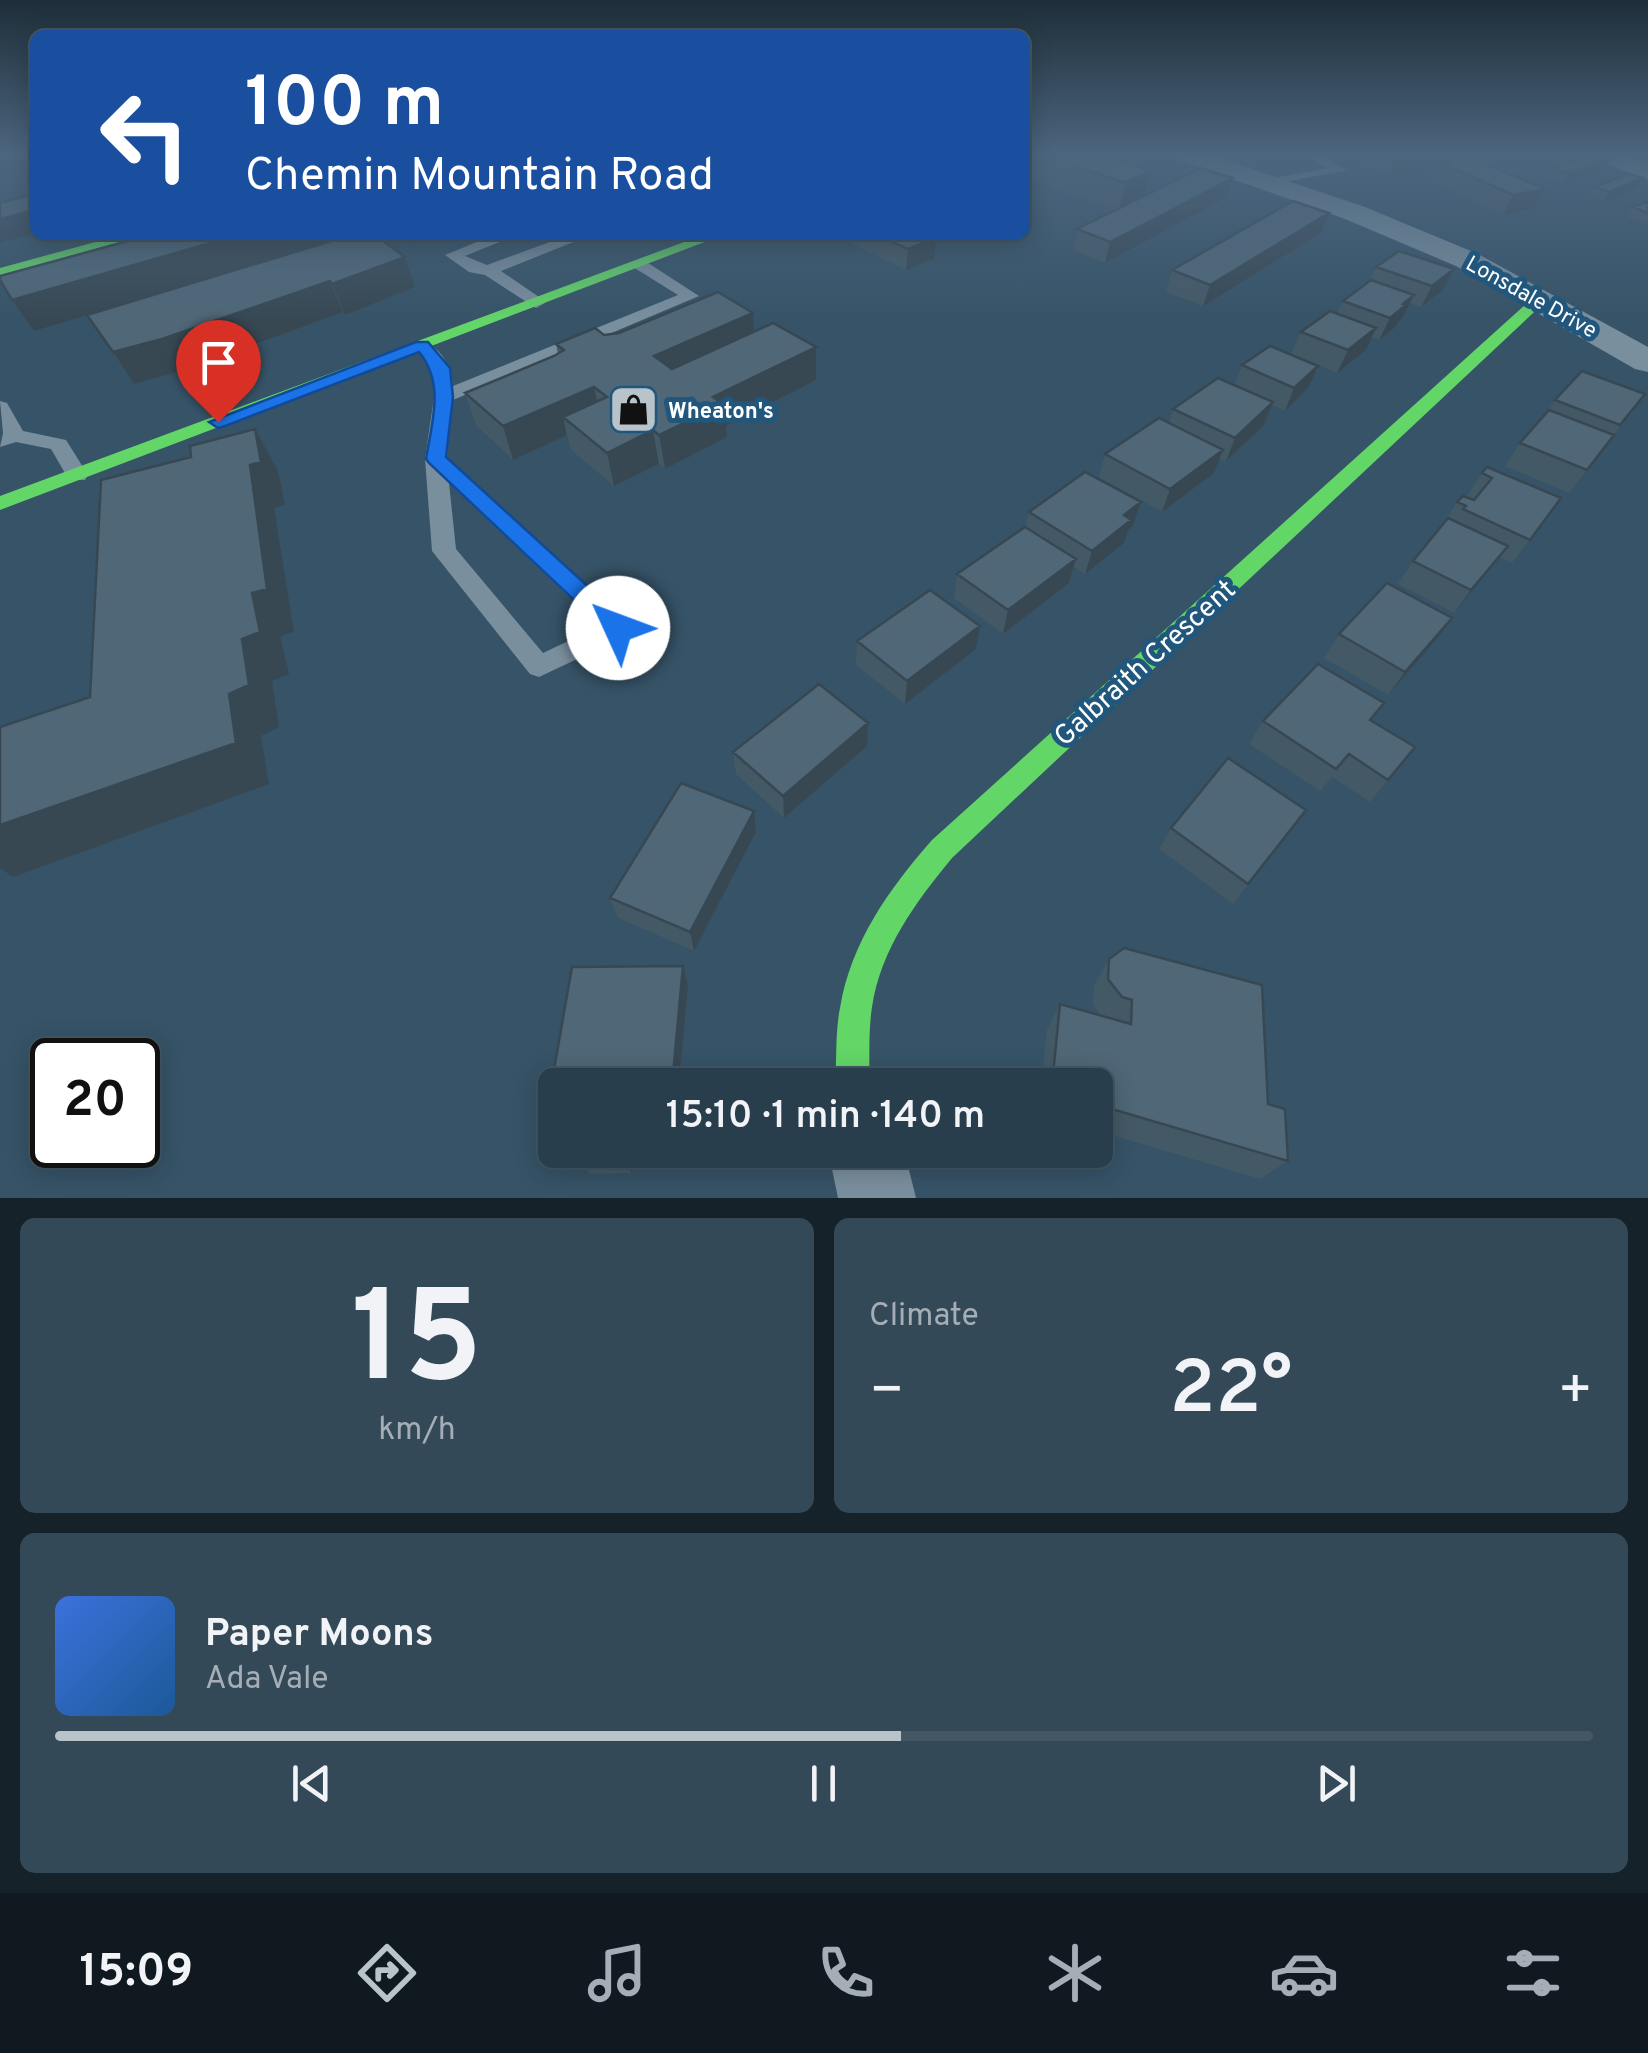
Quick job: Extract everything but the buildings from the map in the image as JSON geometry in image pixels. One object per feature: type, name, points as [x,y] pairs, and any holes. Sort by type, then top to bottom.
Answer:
[{"type":"street","name":"Lonsdale Drive","points":[[1346,211],[1411,235],[1540,299],[1648,361]]},
{"type":"street","points":[[0,272],[118,240]]},
{"type":"street","points":[[0,502],[536,303],[692,240]]},
{"type":"street","name":"Galbraith Crescent","points":[[853,1068],[856,1004],[880,931],[909,884],[960,830],[1540,299]]},
{"type":"street","points":[[870,1168],[877,1198]]},
{"type":"lane","points":[[494,240],[453,254],[474,269],[489,270],[569,240]]},
{"type":"lane","points":[[444,397],[690,296],[638,264]]},
{"type":"lane","points":[[489,270],[536,303]]},
{"type":"lane","points":[[422,346],[442,368],[444,397],[436,459],[444,550],[538,667],[618,628],[436,459]]},
{"type":"lane","points":[[0,407],[8,439],[59,444],[78,475]]},
{"type":"traffic: fast","points":[[0,272],[118,240]]},
{"type":"traffic: fast","points":[[0,503],[703,240]]},
{"type":"traffic: fast","points":[[853,1068],[856,1006],[868,962],[900,903],[942,849],[1540,299]]},
{"type":"place","name":"Wheaton's","points":[[633,410]]},
{"type":"route","points":[[218,422],[422,346],[442,368],[444,397],[436,459],[618,628]]}]
